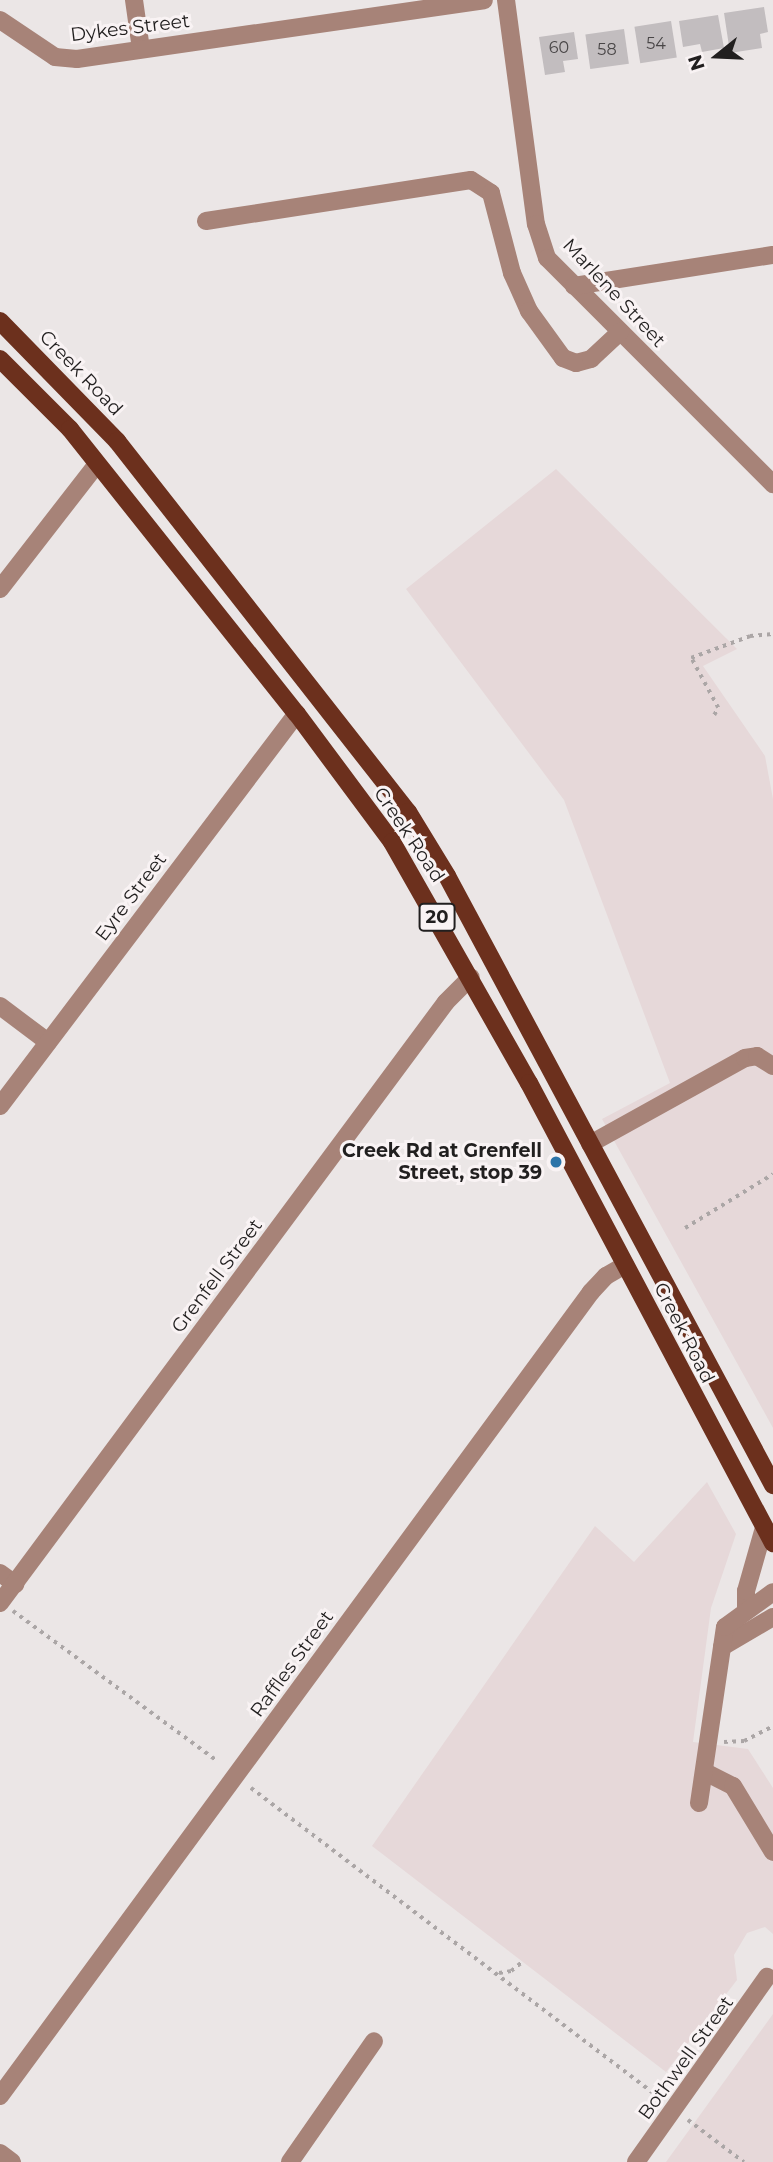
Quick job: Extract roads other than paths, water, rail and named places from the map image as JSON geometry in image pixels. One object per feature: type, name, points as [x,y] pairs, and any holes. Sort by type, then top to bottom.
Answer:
[{"type":"main road","name":"Creek Road","points":[[0,321],[117,441],[408,812],[447,876],[773,1485]]},
{"type":"main road","name":"Creek Road","points":[[0,359],[45,400],[97,464],[297,714],[392,842],[471,977],[769,1535]]},
{"type":"street","points":[[134,0],[141,49]]},
{"type":"street","name":"Dykes Street","points":[[1,23],[55,57],[77,60],[359,8],[484,0]]},
{"type":"street","name":"Marlene Street","points":[[506,0],[536,224],[547,258],[773,484]]},
{"type":"street","points":[[206,221],[471,180],[491,193],[512,273],[529,311],[563,358],[576,362],[591,359],[620,332]]},
{"type":"street","points":[[574,286],[773,255]]},
{"type":"street","points":[[0,589],[97,464]]},
{"type":"street","name":"Eyre Street","points":[[0,1106],[297,714]]},
{"type":"street","name":"Grenfell Street","points":[[0,1603],[446,1002],[471,977]]},
{"type":"street","points":[[0,1006],[48,1042]]},
{"type":"street","points":[[590,1144],[745,1058],[757,1056],[773,1066]]},
{"type":"street","name":"Raffles Street","points":[[0,2096],[591,1292],[606,1276],[625,1265]]},
{"type":"street","points":[[746,1609],[746,1591],[769,1535]]},
{"type":"street","points":[[0,1573],[15,1584]]},
{"type":"street","points":[[699,1803],[725,1627],[746,1609],[773,1592]]},
{"type":"street","points":[[722,1647],[764,1630],[773,1617]]},
{"type":"street","points":[[705,1772],[733,1786],[773,1852]]},
{"type":"street","name":"Bothwell Street","points":[[636,2162],[767,1977]]},
{"type":"street","points":[[290,2162],[374,2041]]},
{"type":"street","points":[[0,2153],[12,2162]]},
{"type":"place","name":"Creek Rd at Grenfell Street, stop 39","points":[[556,1162]]}]
